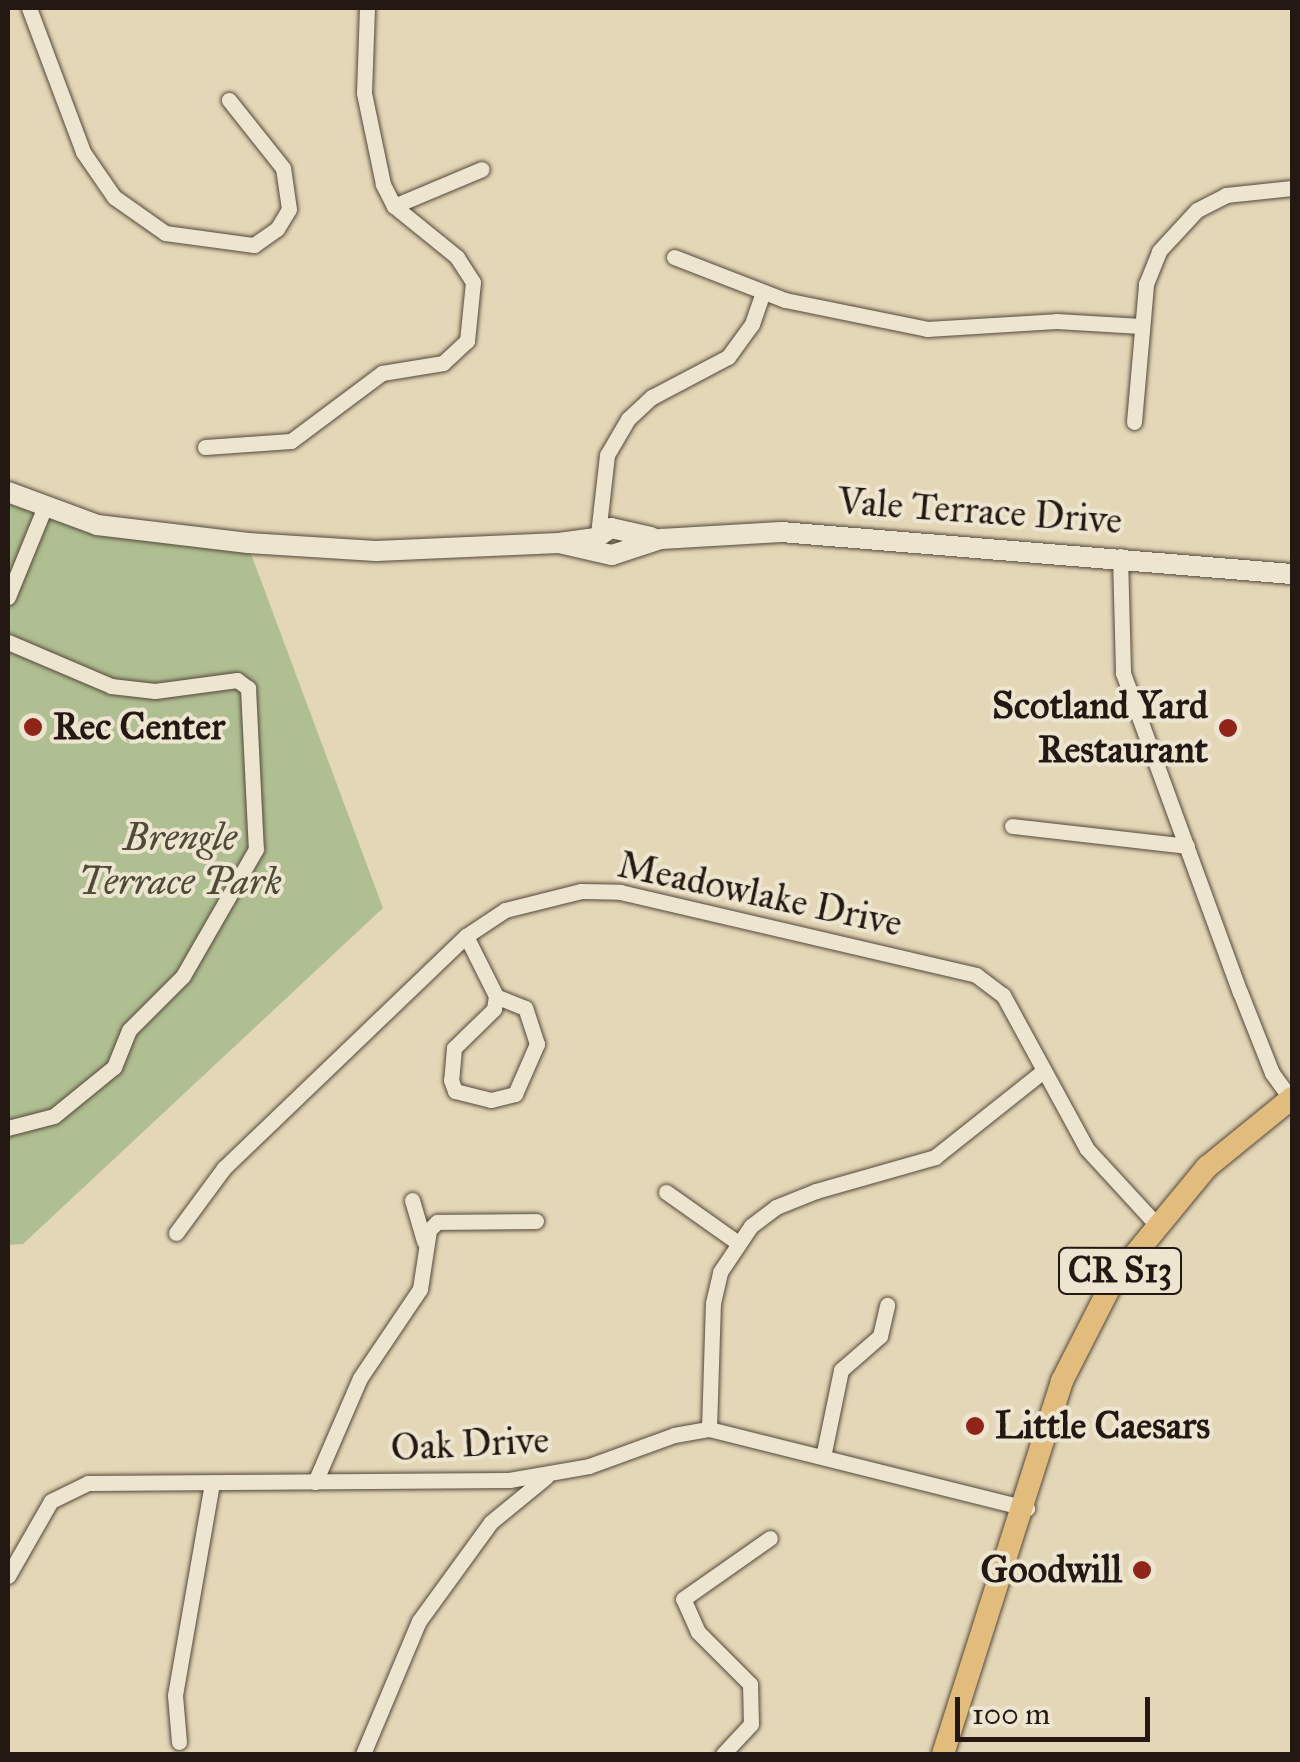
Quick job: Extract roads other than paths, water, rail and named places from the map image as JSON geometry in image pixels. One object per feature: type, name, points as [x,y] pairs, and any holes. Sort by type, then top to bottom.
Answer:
[{"type":"main road","name":"Vale Terrace Drive","points":[[8,492],[44,509],[147,535],[248,543],[376,551],[781,532],[1120,556],[1292,574]]},
{"type":"main road","name":"CR S13","points":[[943,1754],[1027,1508],[1062,1381],[1113,1281],[1155,1222],[1217,1158],[1292,1099]]},
{"type":"street","points":[[29,8],[84,152],[114,197],[165,232],[254,245],[277,229],[289,209],[283,168],[229,100]]},
{"type":"street","points":[[205,447],[291,441],[382,373],[444,363],[461,351],[473,313],[472,282],[457,257],[394,206],[364,93],[366,8]]},
{"type":"street","points":[[394,206],[482,170]]},
{"type":"street","points":[[1134,422],[1146,284],[1159,251],[1197,210],[1250,189],[1292,188]]},
{"type":"street","points":[[674,257],[763,292],[927,328],[1056,321],[1141,326]]},
{"type":"street","points":[[608,538],[608,455],[628,419],[652,397],[728,357],[752,324],[763,292]]},
{"type":"street","points":[[8,597],[44,509]]},
{"type":"street","points":[[1120,556],[1123,673],[1272,1072],[1292,1099]]},
{"type":"street","points":[[8,642],[110,686],[155,691],[237,680],[248,688],[256,850],[184,976],[129,1030],[114,1068],[54,1116],[8,1128]]},
{"type":"street","points":[[1012,826],[1188,846]]},
{"type":"street","name":"Meadowlake Drive","points":[[176,1233],[224,1168],[466,936],[505,910],[561,891],[620,892],[976,975],[1003,995],[1087,1149],[1155,1222]]},
{"type":"street","points":[[466,936],[496,996],[494,1009],[454,1048],[451,1080],[455,1091],[491,1100],[515,1094],[537,1044],[524,1008],[496,996]]},
{"type":"street","points":[[1027,1508],[710,1429],[712,1303],[720,1272],[738,1243],[776,1207],[935,1157],[1042,1072]]},
{"type":"street","points":[[666,1192],[738,1243]]},
{"type":"street","points":[[314,1482],[360,1378],[420,1289],[424,1240],[412,1200]]},
{"type":"street","points":[[424,1240],[437,1222],[536,1221]]},
{"type":"street","points":[[823,1457],[841,1370],[880,1336],[887,1305]]},
{"type":"street","name":"Oak Drive","points":[[8,1576],[51,1501],[88,1483],[546,1477],[710,1429]]},
{"type":"street","points":[[363,1754],[419,1621],[491,1522],[546,1477]]},
{"type":"street","points":[[179,1742],[175,1694],[212,1482]]},
{"type":"street","points":[[724,1754],[751,1724],[750,1684],[698,1632],[683,1599],[770,1538]]},
{"type":"place","name":"Rec Center","points":[[33,727]]},
{"type":"place","name":"Scotland Yard Restaurant","points":[[1228,728]]},
{"type":"place","name":"Little Caesars","points":[[975,1426]]},
{"type":"place","name":"Goodwill","points":[[1142,1570]]},
{"type":"park label","name":"Brengle Terrace Park","points":[[180,860]]}]
